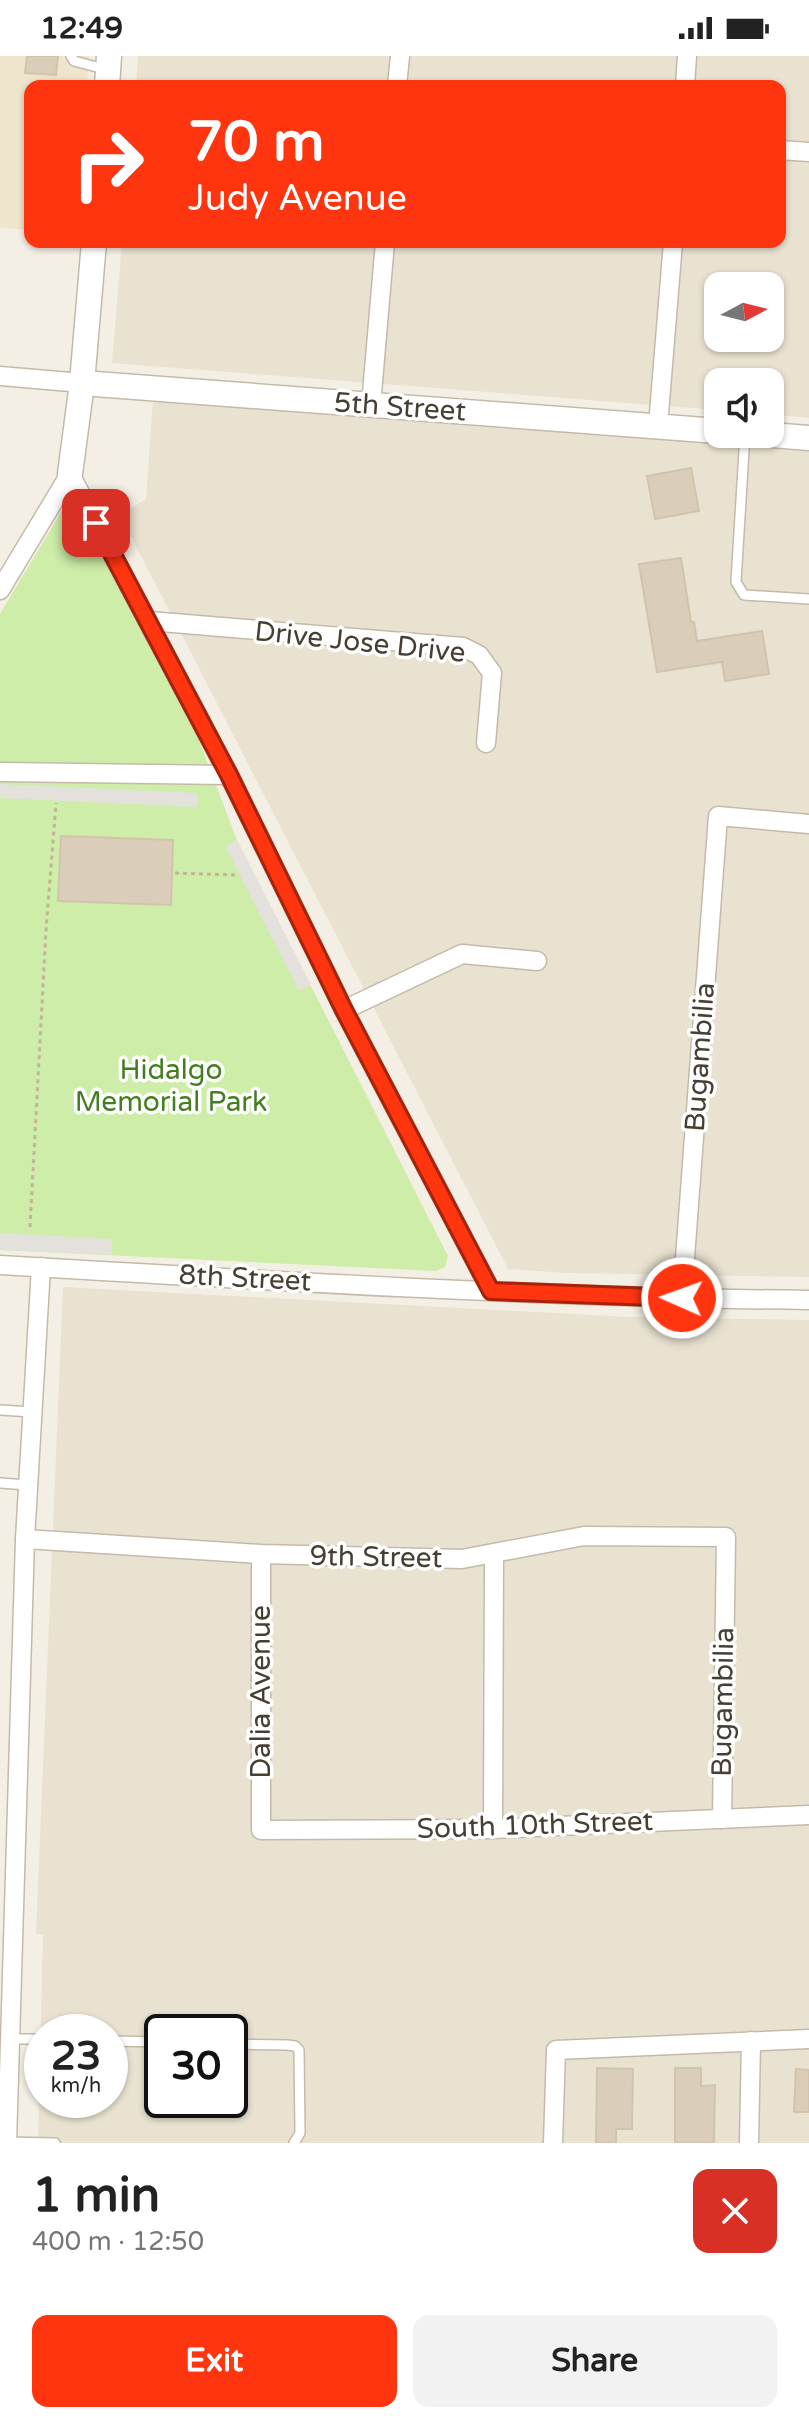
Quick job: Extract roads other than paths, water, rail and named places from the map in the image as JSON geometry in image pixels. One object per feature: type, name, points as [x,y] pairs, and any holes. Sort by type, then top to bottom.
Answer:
[{"type":"street","points":[[398,80],[400,56]]},
{"type":"street","points":[[685,80],[687,56]]},
{"type":"street","points":[[786,150],[809,152]]},
{"type":"street","points":[[0,590],[70,474],[82,383],[93,248]]},
{"type":"street","points":[[371,405],[384,248]]},
{"type":"street","points":[[658,426],[673,248]]},
{"type":"street","points":[[0,376],[82,383]]},
{"type":"street","name":"5th Street","points":[[82,383],[704,430]]},
{"type":"street","points":[[784,436],[809,438]]},
{"type":"street","points":[[70,474],[229,775],[344,1010],[491,1291]]},
{"type":"street","name":"Drive Jose Drive","points":[[149,621],[463,647],[479,655],[492,673],[486,743]]},
{"type":"street","points":[[0,772],[229,775]]},
{"type":"street","name":"Bugambilia","points":[[682,1298],[718,816],[809,824]]},
{"type":"street","points":[[344,1010],[462,954],[537,961]]},
{"type":"street","name":"8th Street","points":[[0,1265],[491,1291],[809,1300]]},
{"type":"street","points":[[7,2142],[9,2039],[6,1944],[41,1267]]},
{"type":"street","name":"9th Street","points":[[25,1539],[261,1554],[462,1559],[584,1536],[726,1537]]},
{"type":"street","name":"Bugambilia","points":[[722,1819],[726,1537]]},
{"type":"street","name":"Dalia Avenue","points":[[261,1554],[261,1830]]},
{"type":"street","points":[[493,1829],[494,1554]]},
{"type":"street","name":"South 10th Street","points":[[261,1830],[493,1829],[809,1815]]},
{"type":"street","points":[[553,2143],[556,2050],[809,2039]]},
{"type":"street","points":[[749,2143],[751,2041]]},
{"type":"lane","points":[[71,56],[74,61],[108,71]]},
{"type":"lane","points":[[744,448],[736,582],[744,595],[809,599]]},
{"type":"lane","points":[[0,1410],[32,1412]]},
{"type":"lane","points":[[0,1483],[28,1485]]},
{"type":"lane","points":[[9,2039],[24,2039]]},
{"type":"lane","points":[[248,2044],[287,2045],[299,2050],[300,2133],[294,2143]]},
{"type":"lane","points":[[7,2142],[55,2143]]},
{"type":"park label","name":"Hidalgo Memorial Park","points":[[171,1086]]}]
